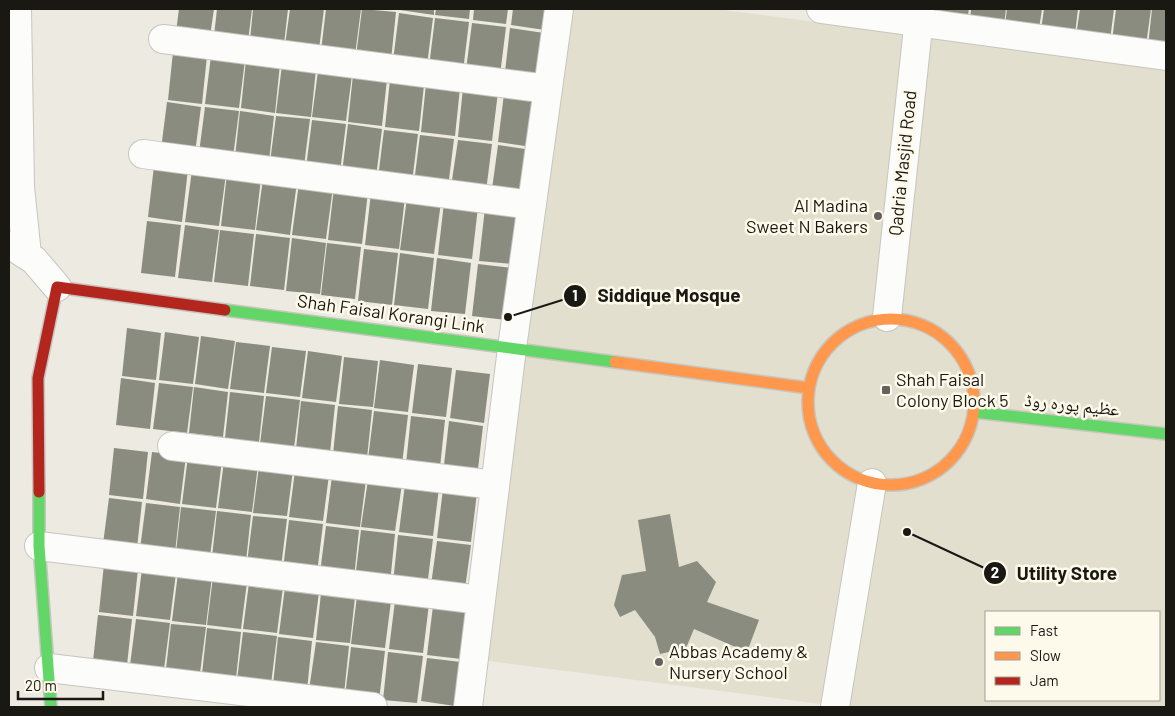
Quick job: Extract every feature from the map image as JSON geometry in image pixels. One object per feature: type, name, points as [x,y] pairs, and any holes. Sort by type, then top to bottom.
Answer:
[{"type":"street","points":[[17,9],[20,187],[18,250],[34,260],[57,287],[38,378],[39,546],[51,707]]},
{"type":"street","points":[[468,707],[512,348],[559,9]]},
{"type":"street","points":[[821,9],[919,15],[1166,56]]},
{"type":"street","name":"Qadria Masjid Road","points":[[887,317],[919,15]]},
{"type":"street","points":[[163,39],[548,89]]},
{"type":"street","points":[[143,154],[532,205]]},
{"type":"street","name":"Shah Faisal Korangi Link","points":[[57,287],[809,388]]},
{"type":"street","points":[[887,317],[911,320],[934,329],[952,344],[966,364],[974,387],[974,412],[968,434],[960,448],[939,471],[918,481],[895,485],[872,483],[849,474],[829,458],[816,438],[809,413],[809,388],[818,362],[835,339],[859,324],[887,317]]},
{"type":"street","name":"عظیم پورہ روڈ","points":[[974,412],[1166,434]]},
{"type":"street","points":[[172,446],[495,485]]},
{"type":"street","points":[[835,707],[872,483]]},
{"type":"street","points":[[39,546],[481,600]]},
{"type":"street","points":[[48,668],[373,707]]},
{"type":"shaded area","points":[[566,9],[716,9],[1166,68],[1166,707],[821,707],[821,704],[481,660]]},
{"type":"building","points":[[179,9],[214,9],[210,36],[176,32]]},
{"type":"building","points":[[217,9],[252,9],[248,41],[214,36]]},
{"type":"building","points":[[253,9],[288,9],[284,44],[250,40]]},
{"type":"building","points":[[290,9],[324,9],[319,49],[285,45]]},
{"type":"building","points":[[326,9],[361,9],[355,55],[321,51]]},
{"type":"building","points":[[362,9],[396,12],[391,60],[356,56]]},
{"type":"building","points":[[434,9],[434,15],[400,10]]},
{"type":"building","points":[[436,9],[470,9],[469,19],[435,15]]},
{"type":"building","points":[[474,9],[508,9],[506,24],[473,20]]},
{"type":"building","points":[[513,9],[547,9],[545,30],[511,25]]},
{"type":"building","points":[[941,9],[969,9],[967,21],[940,18]]},
{"type":"building","points":[[971,9],[1006,9],[1004,25],[970,21]]},
{"type":"building","points":[[1007,9],[1042,9],[1039,29],[1005,25]]},
{"type":"building","points":[[1044,9],[1078,9],[1075,34],[1041,30]]},
{"type":"building","points":[[1080,9],[1114,9],[1110,40],[1076,36]]},
{"type":"building","points":[[1116,9],[1151,9],[1146,45],[1112,41]]},
{"type":"building","points":[[1152,9],[1166,9],[1166,48],[1148,46]]},
{"type":"building","points":[[399,13],[433,18],[427,65],[393,61]]},
{"type":"building","points":[[435,18],[469,22],[463,71],[429,67]]},
{"type":"building","points":[[472,23],[506,27],[500,75],[466,70]]},
{"type":"building","points":[[510,28],[544,33],[539,76],[505,72]]},
{"type":"building","points":[[173,52],[207,56],[202,104],[168,100]]},
{"type":"building","points":[[211,56],[245,60],[239,108],[205,104]]},
{"type":"building","points":[[246,60],[280,64],[275,113],[241,108]]},
{"type":"building","points":[[282,65],[316,69],[311,117],[276,113]]},
{"type":"building","points":[[318,71],[352,75],[346,121],[312,117]]},
{"type":"building","points":[[353,75],[387,79],[382,126],[348,122]]},
{"type":"building","points":[[390,80],[424,85],[419,131],[385,127]]},
{"type":"building","points":[[426,84],[460,88],[455,136],[421,132]]},
{"type":"building","points":[[463,88],[498,92],[492,141],[458,137]]},
{"type":"building","points":[[504,94],[538,98],[532,147],[498,142]]},
{"type":"building","points":[[167,102],[201,107],[195,153],[161,149]]},
{"type":"building","points":[[205,107],[239,111],[233,157],[199,153]]},
{"type":"building","points":[[240,111],[274,116],[269,161],[235,157]]},
{"type":"building","points":[[276,116],[310,119],[304,166],[270,162]]},
{"type":"building","points":[[312,120],[346,124],[340,172],[306,168]]},
{"type":"building","points":[[348,124],[382,129],[376,177],[342,173]]},
{"type":"building","points":[[384,130],[418,134],[412,182],[378,178]]},
{"type":"building","points":[[420,135],[454,139],[448,187],[414,183]]},
{"type":"building","points":[[458,140],[492,144],[486,191],[451,187]]},
{"type":"building","points":[[498,145],[532,150],[526,193],[492,189]]},
{"type":"building","points":[[154,166],[188,169],[182,222],[148,217]]},
{"type":"building","points":[[192,170],[226,174],[219,226],[185,222]]},
{"type":"building","points":[[227,174],[261,178],[255,230],[221,226]]},
{"type":"building","points":[[263,179],[297,182],[290,235],[256,230]]},
{"type":"building","points":[[299,183],[333,187],[326,239],[292,235]]},
{"type":"building","points":[[334,187],[368,192],[362,244],[328,240]]},
{"type":"building","points":[[371,193],[405,197],[399,249],[365,245]]},
{"type":"building","points":[[407,198],[441,202],[434,254],[400,250]]},
{"type":"building","points":[[444,203],[478,207],[472,259],[438,255]]},
{"type":"building","points":[[485,208],[519,213],[513,264],[479,261]]},
{"type":"building","points":[[147,221],[181,225],[175,277],[141,273]]},
{"type":"building","points":[[185,225],[219,230],[212,282],[178,278]]},
{"type":"building","points":[[220,230],[254,234],[248,286],[214,282]]},
{"type":"building","points":[[256,234],[290,238],[284,290],[250,286]]},
{"type":"building","points":[[292,238],[326,243],[320,294],[286,291]]},
{"type":"building","points":[[327,243],[361,247],[355,299],[321,295]]},
{"type":"building","points":[[364,249],[398,253],[392,305],[358,301]]},
{"type":"building","points":[[400,253],[434,258],[428,309],[394,305]]},
{"type":"building","points":[[437,258],[471,263],[465,314],[431,311]]},
{"type":"building","points":[[478,264],[512,268],[506,320],[472,316]]},
{"type":"building","points":[[127,328],[161,333],[156,380],[122,376]]},
{"type":"building","points":[[165,332],[199,337],[193,384],[159,380]]},
{"type":"building","points":[[201,336],[235,341],[228,389],[195,384]]},
{"type":"building","points":[[236,342],[270,346],[264,393],[230,389]]},
{"type":"building","points":[[272,347],[306,351],[300,397],[266,393]]},
{"type":"building","points":[[308,351],[342,356],[336,402],[302,398]]},
{"type":"building","points":[[344,357],[378,361],[373,407],[339,404]]},
{"type":"building","points":[[380,360],[414,365],[408,412],[374,408]]},
{"type":"building","points":[[418,364],[452,368],[446,417],[412,413]]},
{"type":"building","points":[[456,370],[490,374],[484,423],[450,418]]},
{"type":"building","points":[[121,378],[155,383],[150,429],[116,425]]},
{"type":"building","points":[[159,383],[193,387],[187,433],[153,429]]},
{"type":"building","points":[[194,387],[228,392],[223,437],[189,433]]},
{"type":"building","points":[[230,392],[264,396],[259,442],[225,438]]},
{"type":"building","points":[[266,396],[300,400],[294,448],[260,444]]},
{"type":"building","points":[[301,401],[335,405],[330,453],[296,449]]},
{"type":"building","points":[[338,406],[372,410],[367,458],[333,454]]},
{"type":"building","points":[[374,411],[408,415],[402,464],[368,459]]},
{"type":"building","points":[[411,416],[445,420],[440,467],[406,464]]},
{"type":"building","points":[[449,421],[483,426],[478,469],[444,465]]},
{"type":"building","points":[[114,448],[148,452],[143,499],[109,495]]},
{"type":"building","points":[[152,452],[186,456],[180,504],[146,499]]},
{"type":"building","points":[[188,456],[222,460],[216,508],[182,504]]},
{"type":"building","points":[[224,461],[258,465],[252,512],[218,508]]},
{"type":"building","points":[[259,466],[293,470],[287,516],[253,513]]},
{"type":"building","points":[[295,471],[329,475],[323,521],[289,517]]},
{"type":"building","points":[[332,476],[366,480],[360,527],[326,523]]},
{"type":"building","points":[[368,480],[402,484],[395,531],[361,527]]},
{"type":"building","points":[[405,484],[439,488],[433,536],[399,532]]},
{"type":"building","points":[[443,489],[477,493],[471,542],[437,538]]},
{"type":"building","points":[[109,498],[142,502],[137,548],[103,544]]},
{"type":"building","points":[[146,503],[180,507],[175,553],[140,549]]},
{"type":"building","points":[[181,507],[216,511],[210,556],[176,552]]},
{"type":"building","points":[[217,511],[251,515],[246,561],[212,557]]},
{"type":"building","points":[[670,514],[679,567],[697,561],[716,582],[707,602],[759,620],[747,652],[694,629],[686,648],[660,654],[655,637],[635,610],[620,617],[614,605],[622,575],[646,571],[638,520]]},
{"type":"building","points":[[253,516],[287,519],[281,567],[247,563]]},
{"type":"building","points":[[289,520],[323,524],[317,573],[283,569]]},
{"type":"building","points":[[326,526],[359,530],[354,578],[320,573]]},
{"type":"building","points":[[361,530],[395,534],[390,583],[355,579]]},
{"type":"building","points":[[398,535],[433,539],[427,587],[393,583]]},
{"type":"building","points":[[437,541],[471,545],[465,589],[431,585]]},
{"type":"building","points":[[104,564],[138,569],[133,616],[99,612]]},
{"type":"building","points":[[142,569],[176,573],[170,620],[136,616]]},
{"type":"building","points":[[178,573],[212,577],[206,625],[172,621]]},
{"type":"building","points":[[213,577],[247,582],[241,629],[207,625]]},
{"type":"building","points":[[249,583],[283,587],[277,633],[243,629]]},
{"type":"building","points":[[285,587],[319,592],[313,638],[279,634]]},
{"type":"building","points":[[321,593],[355,597],[350,643],[316,640]]},
{"type":"building","points":[[357,596],[391,601],[385,648],[351,644]]},
{"type":"building","points":[[395,601],[429,604],[423,653],[389,649]]},
{"type":"building","points":[[433,606],[467,610],[461,659],[427,655]]},
{"type":"building","points":[[98,615],[132,619],[127,665],[93,661]]},
{"type":"building","points":[[136,619],[170,623],[164,669],[130,665]]},
{"type":"building","points":[[171,624],[206,627],[200,673],[166,669]]},
{"type":"building","points":[[207,628],[241,632],[236,678],[202,674]]},
{"type":"building","points":[[243,632],[277,636],[271,684],[237,680]]},
{"type":"building","points":[[278,637],[312,641],[307,690],[273,685]]},
{"type":"building","points":[[316,642],[349,646],[344,694],[309,690]]},
{"type":"building","points":[[351,647],[385,651],[379,700],[345,696]]},
{"type":"building","points":[[388,652],[423,656],[417,703],[383,700]]},
{"type":"building","points":[[427,658],[461,662],[455,706],[421,701]]},
{"type":"traffic: fast","points":[[225,310],[615,362]]},
{"type":"traffic: fast","points":[[974,412],[1166,434]]},
{"type":"traffic: fast","points":[[39,492],[39,546],[51,707]]},
{"type":"traffic: slow","points":[[899,319],[923,325],[950,343],[968,370],[973,386],[974,402],[973,418],[968,434],[950,461],[937,471],[915,482],[883,485],[859,479],[838,466],[827,455],[811,426],[808,394],[814,370],[827,349],[838,338],[867,322],[899,319]]},
{"type":"traffic: slow","points":[[615,362],[809,388]]},
{"type":"traffic: jam","points":[[39,492],[38,378],[57,287],[225,310]]},
{"type":"place","name":"Al Madina Sweet N Bakers","points":[[878,216]]},
{"type":"place","name":"Siddique Mosque","points":[[508,317]]},
{"type":"place","name":"Shah Faisal Colony Block 5","points":[[886,390]]},
{"type":"place","name":"Utility Store","points":[[907,532]]},
{"type":"place","name":"Abbas Academy & Nursery School","points":[[659,662]]}]
